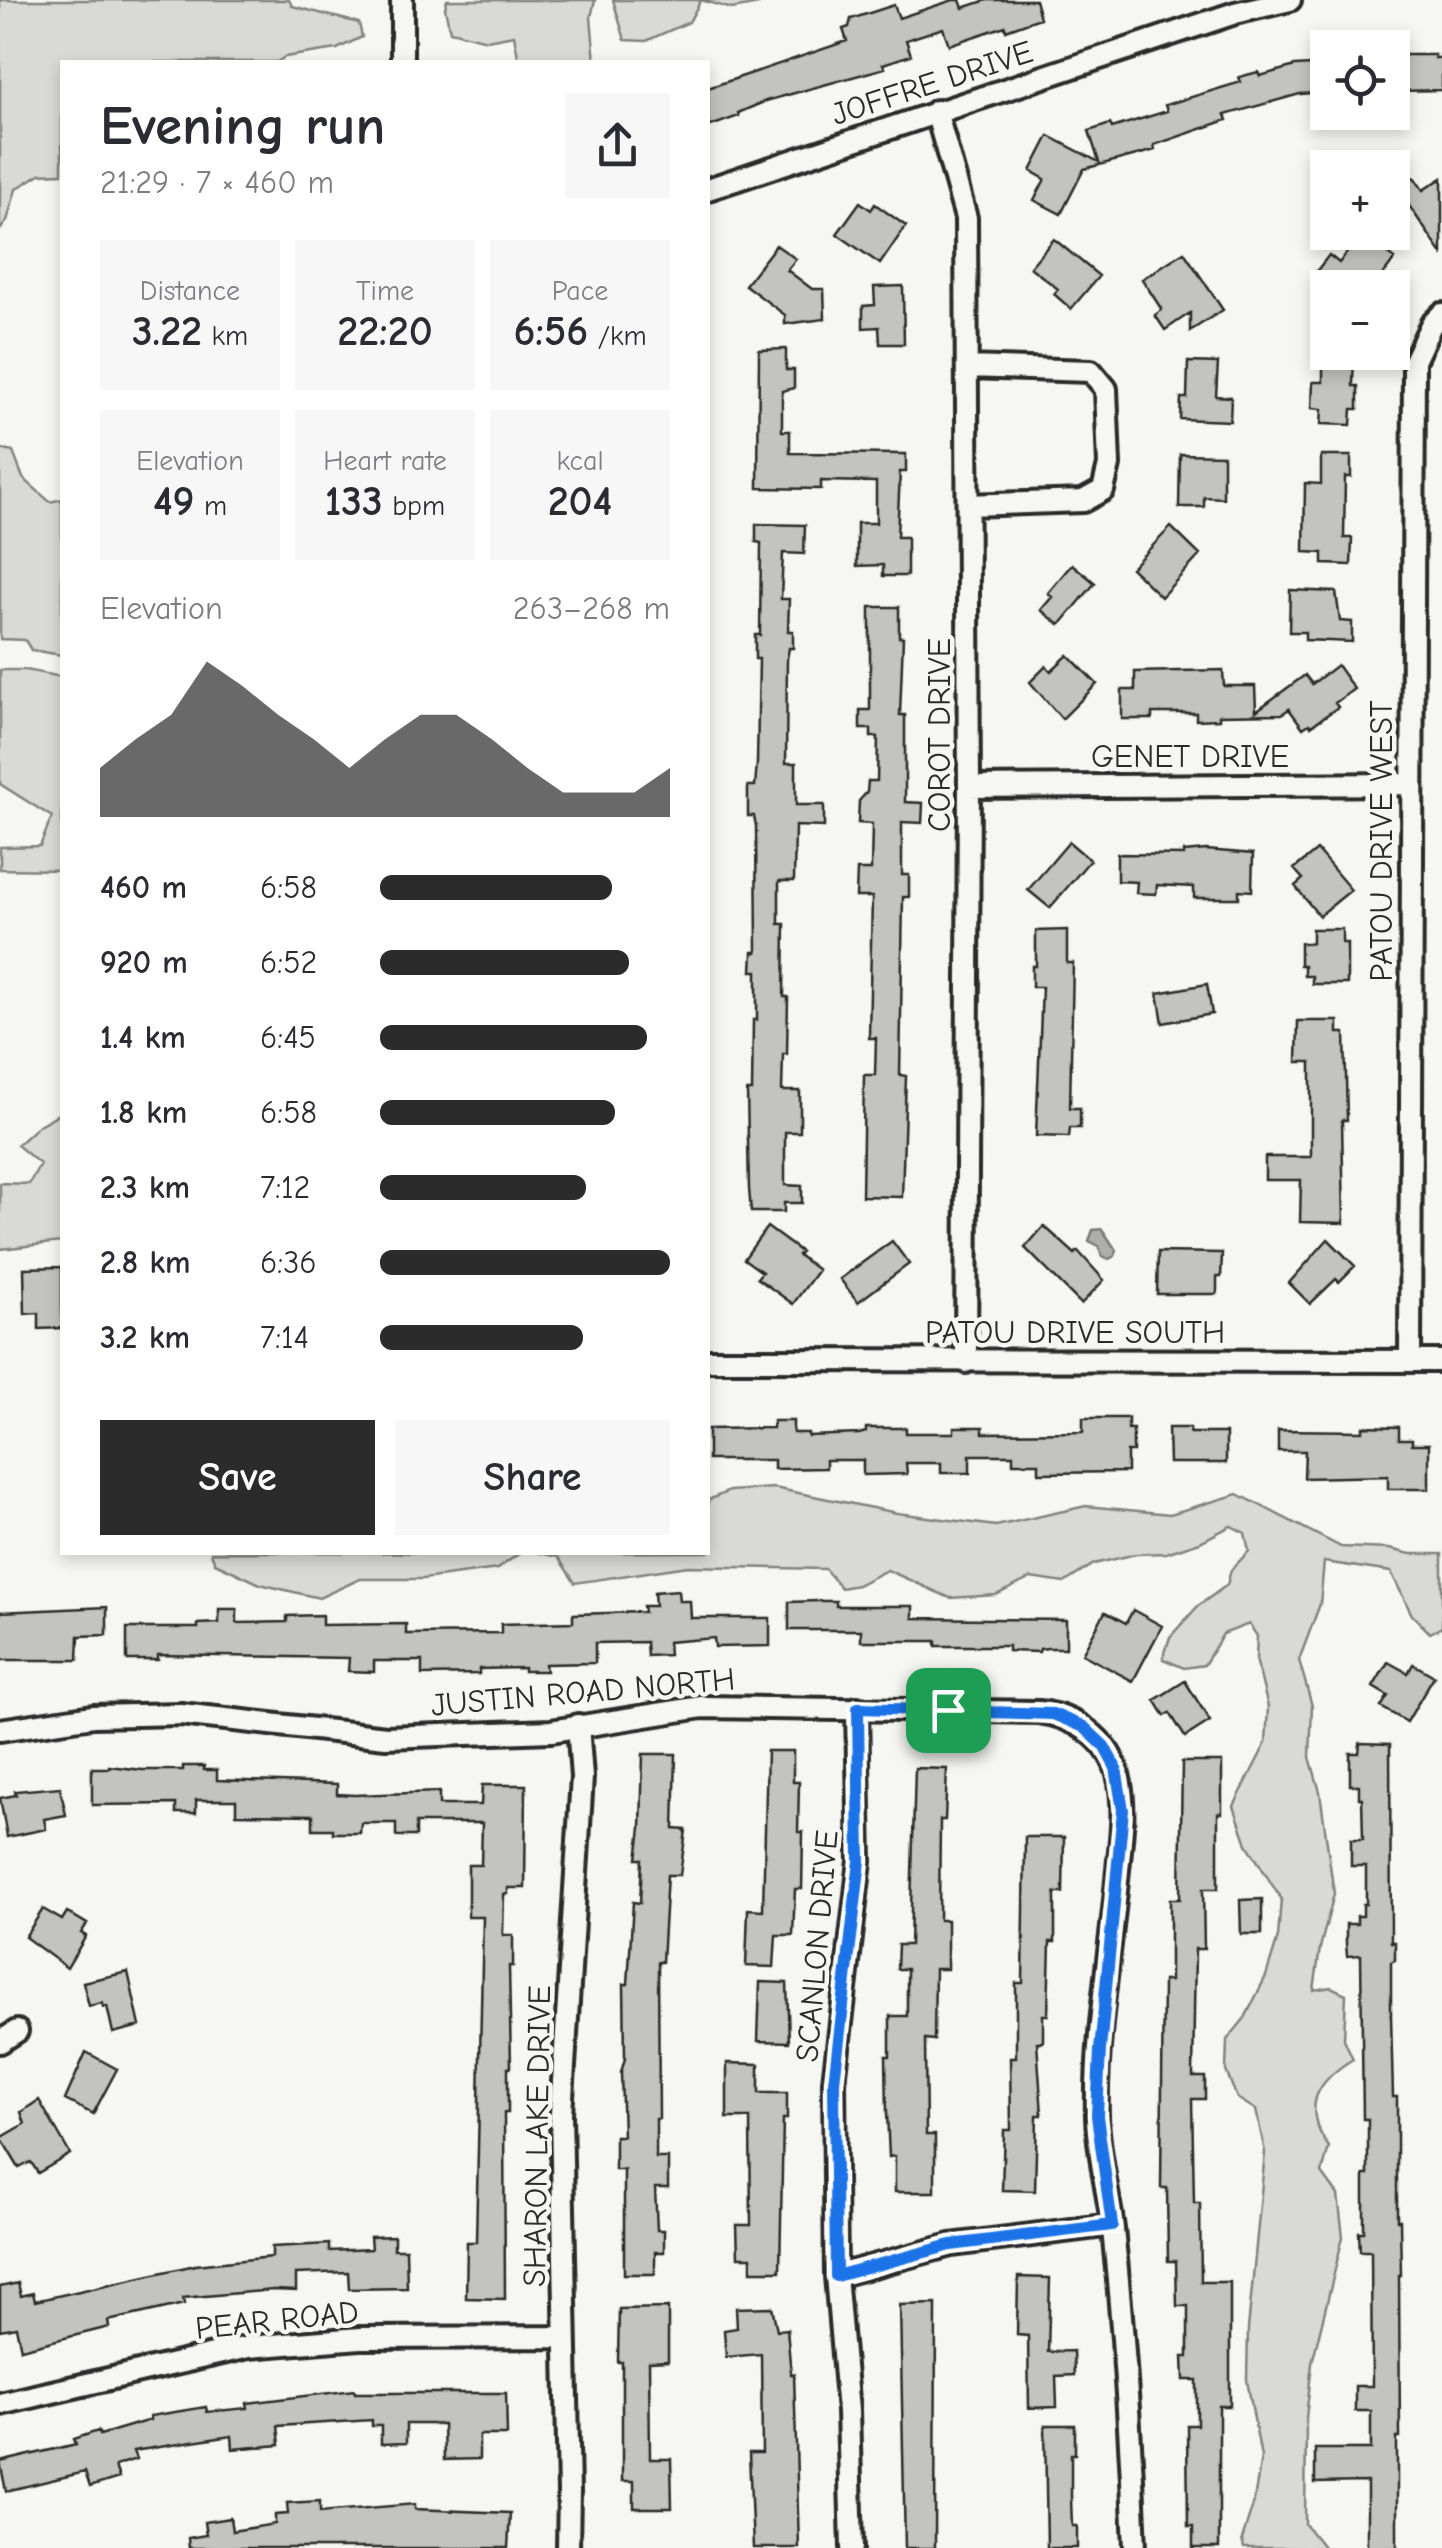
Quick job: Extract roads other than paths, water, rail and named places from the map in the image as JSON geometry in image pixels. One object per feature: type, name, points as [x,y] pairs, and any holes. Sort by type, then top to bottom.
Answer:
[{"type":"street","points":[[402,0],[402,60]]},
{"type":"street","name":"JOFFRE DRIVE","points":[[710,188],[1235,13],[1290,0]]},
{"type":"street","name":"COROT DRIVE","points":[[936,112],[966,218],[966,1362]]},
{"type":"street","name":"PATOU DRIVE WEST","points":[[1410,1361],[1414,361],[1436,319]]},
{"type":"street","points":[[968,367],[1091,371],[1106,389],[1110,466],[1102,490],[1082,502],[968,504]]},
{"type":"street","name":"GENET DRIVE","points":[[969,787],[1411,784]]},
{"type":"street","name":"PATOU DRIVE SOUTH","points":[[710,1360],[1442,1361]]},
{"type":"street","name":"JUSTIN ROAD NORTH","points":[[0,1730],[93,1716],[181,1714],[386,1737],[551,1731],[702,1707],[1053,1714],[1084,1727],[1104,1746],[1116,1768],[1123,1810],[1097,2116],[1112,2225]]},
{"type":"street","name":"SCANLON DRIVE","points":[[852,2548],[848,2411],[836,2276],[834,2082],[860,1861],[858,1708]]},
{"type":"street","name":"SHARON LAKE DRIVE","points":[[568,2548],[561,2114],[582,1776],[578,1725]]},
{"type":"street","points":[[836,2276],[951,2245],[1112,2225],[1130,2401],[1135,2548]]},
{"type":"street","name":"PEAR ROAD","points":[[0,2404],[248,2347],[360,2338],[566,2337]]}]
